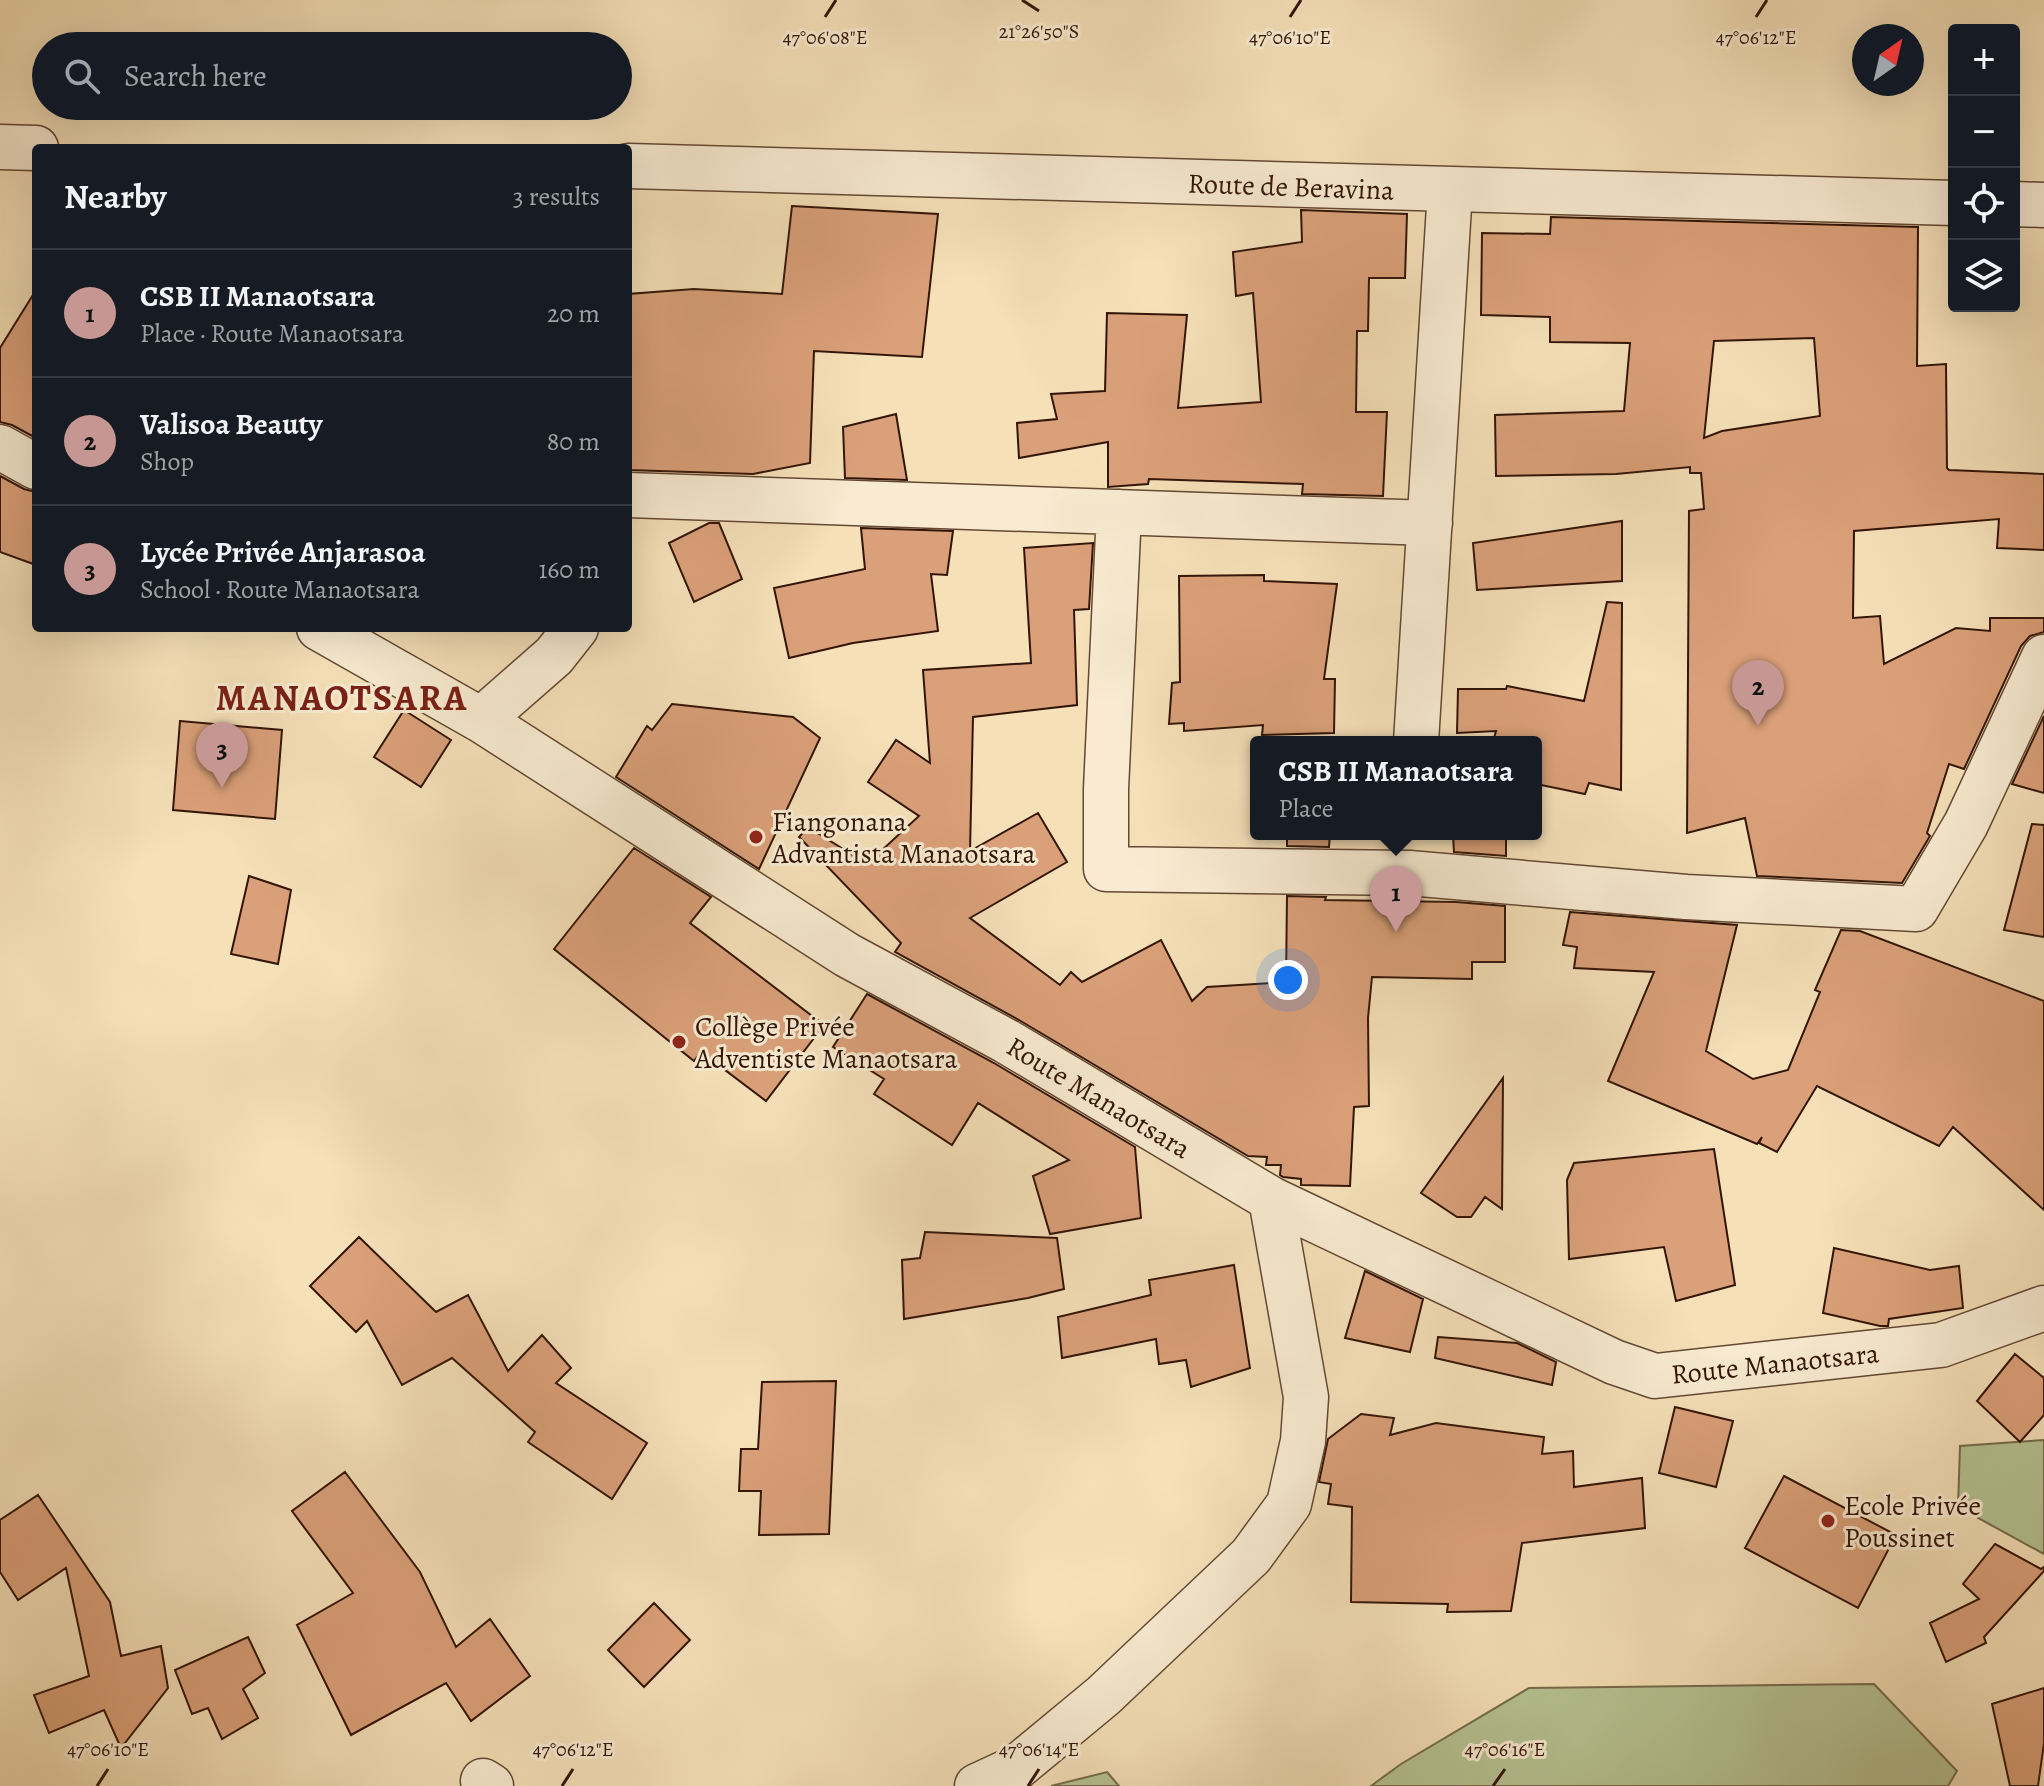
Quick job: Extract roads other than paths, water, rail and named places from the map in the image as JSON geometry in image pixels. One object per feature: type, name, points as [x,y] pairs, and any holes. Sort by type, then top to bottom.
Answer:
[{"type":"street","points":[[0,147],[32,148]]},
{"type":"street","name":"Route de Beravina","points":[[632,166],[1948,203]]},
{"type":"street","points":[[1416,736],[1450,190]]},
{"type":"street","points":[[2020,204],[2044,205]]},
{"type":"street","points":[[0,447],[32,465]]},
{"type":"street","points":[[632,495],[1430,523]]},
{"type":"street","points":[[1119,512],[1106,789],[1106,869],[1410,853],[1686,897],[1916,909],[1966,824],[2044,657]]},
{"type":"street","name":"Route Manaotsara","points":[[326,632],[481,720],[847,955],[1006,1041],[1271,1199],[1614,1362],[1655,1376],[1941,1345],[2044,1308]]},
{"type":"street","points":[[481,720],[554,656],[573,632]]},
{"type":"street","points":[[977,1786],[1016,1768],[1103,1696],[1251,1556],[1289,1504],[1303,1441],[1306,1397],[1271,1199]]},
{"type":"place","name":"Valisoa Beauty","points":[[1758,726]]},
{"type":"place","name":"Lycée Privée Anjarasoa","points":[[222,788]]},
{"type":"place","name":"Fiangonana Advantista Manaotsara","points":[[756,837]]},
{"type":"place","name":"CSB II Manaotsara","points":[[1396,932]]},
{"type":"place","name":"Collège Privée Adventiste Manaotsara","points":[[679,1042]]},
{"type":"place","name":"Ecole Privée Poussinet","points":[[1828,1521]]},
{"type":"district","name":"MANAOTSARA","points":[[342,697]]}]
